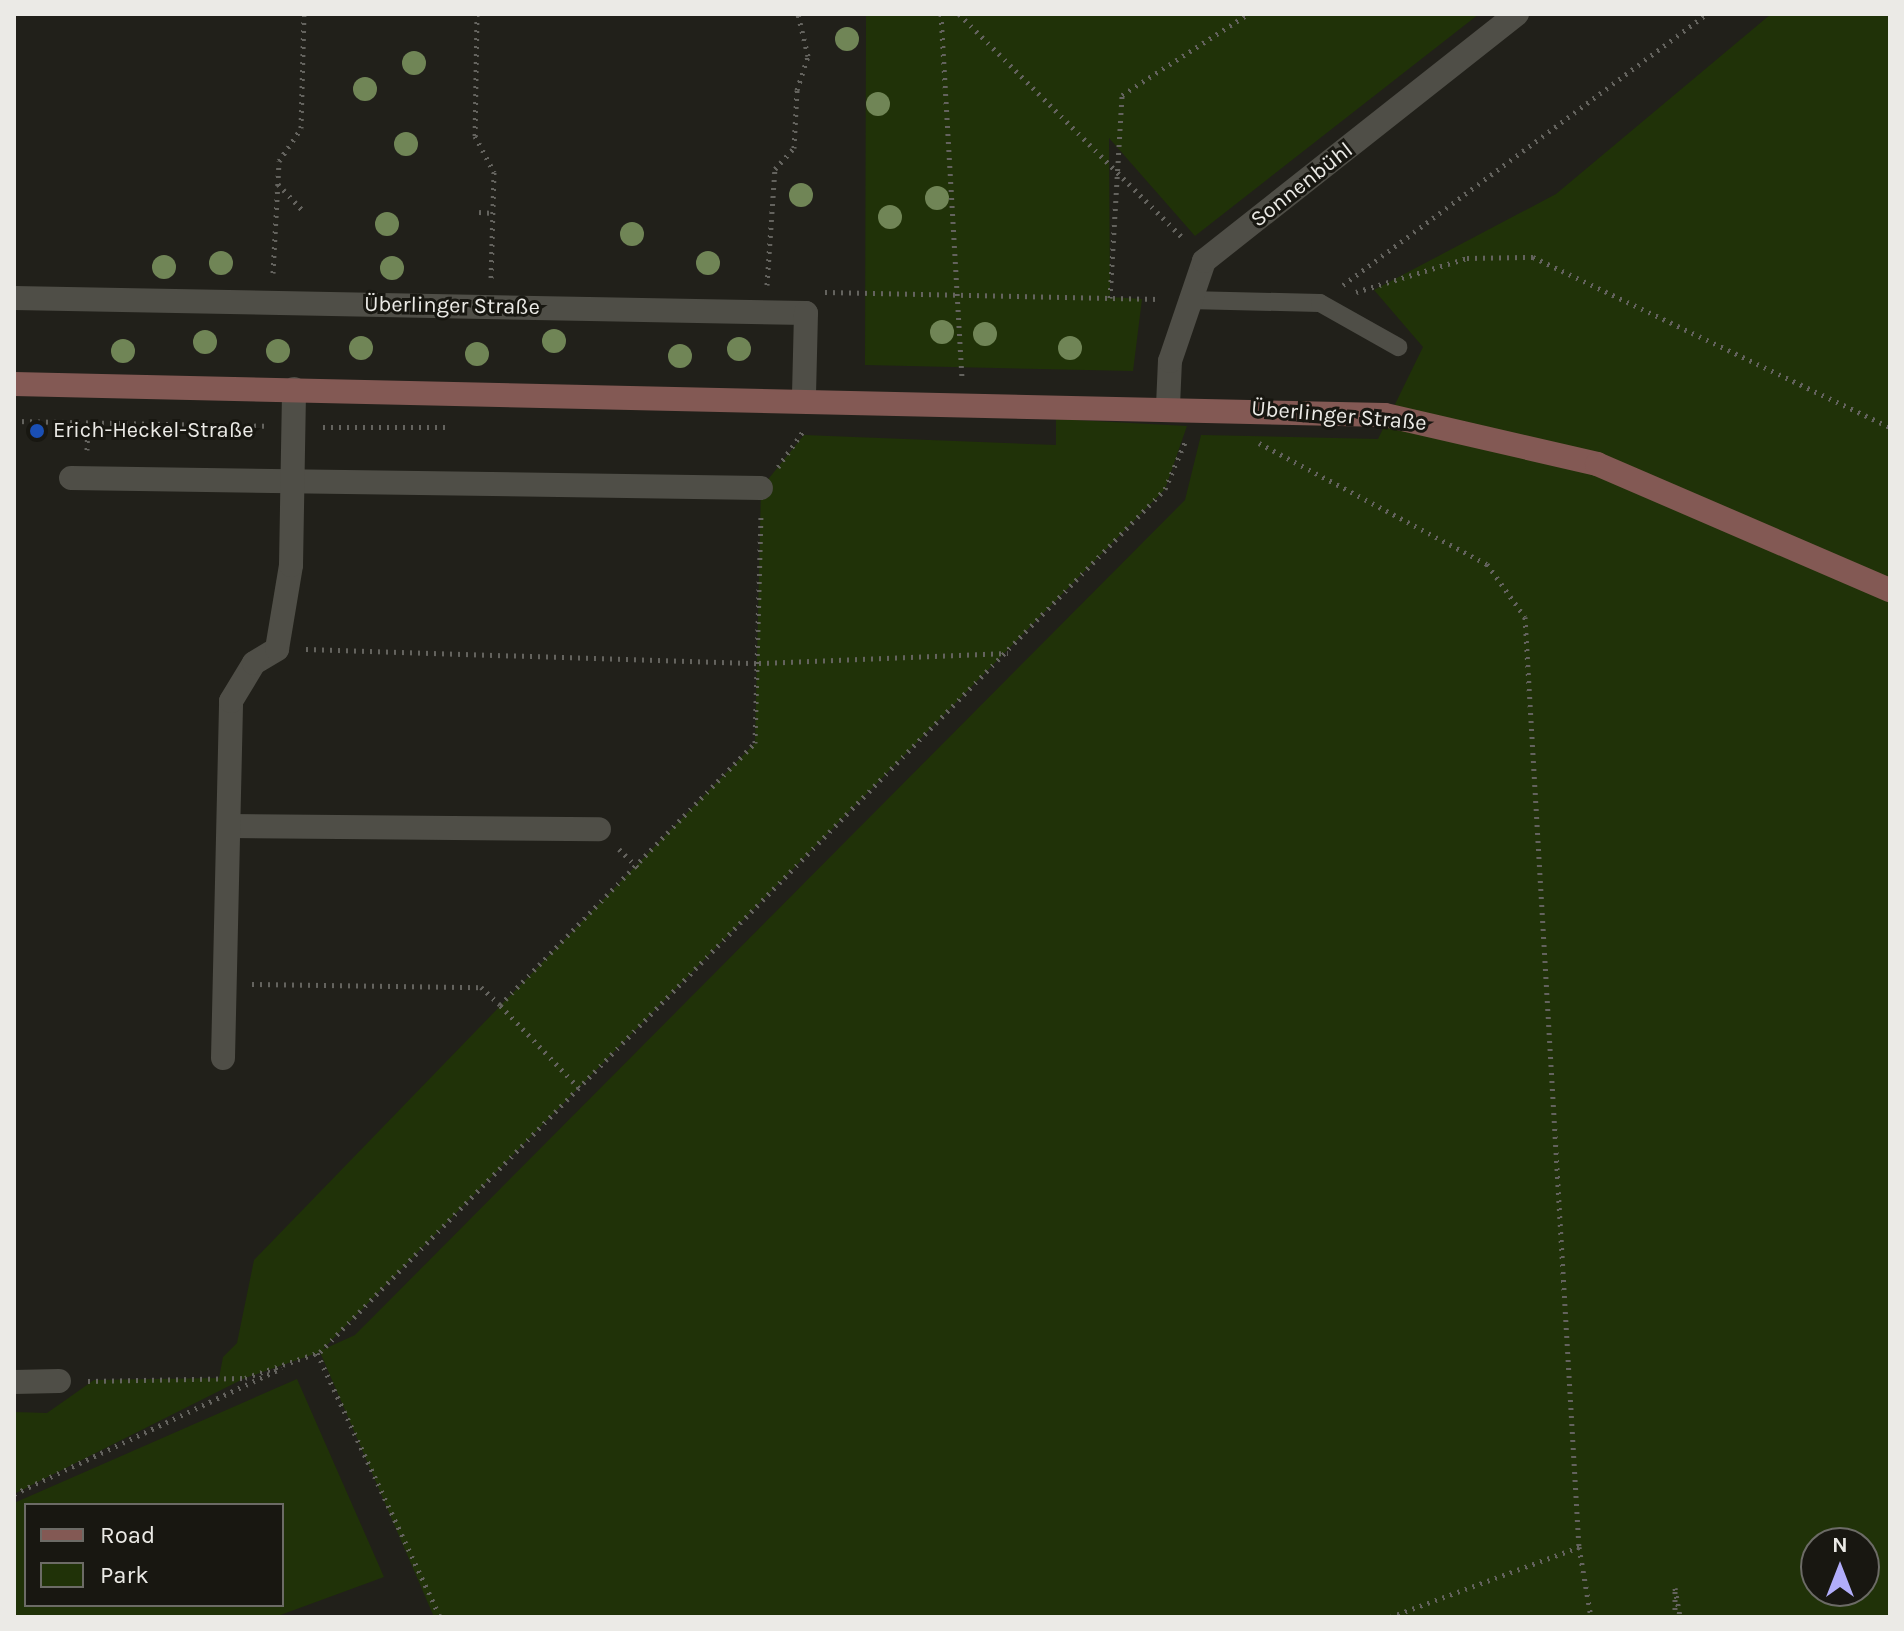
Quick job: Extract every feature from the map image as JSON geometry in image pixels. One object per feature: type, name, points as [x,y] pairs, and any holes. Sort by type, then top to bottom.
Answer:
[{"type":"street","name":"Sonnenbühl","points":[[1178,406],[1170,361],[1188,300],[1204,261],[1517,14]]},
{"type":"street","name":"Überlinger Straße","points":[[14,298],[806,313],[804,397]]},
{"type":"street","name":"Überlinger Straße","points":[[14,384],[962,400],[1385,415],[1487,433],[1597,464],[1890,590]]},
{"type":"street","points":[[223,1058],[231,701],[254,663],[277,649],[291,565],[288,483],[294,389]]},
{"type":"street","points":[[71,478],[761,488]]},
{"type":"street","points":[[229,826],[599,829]]},
{"type":"street","points":[[14,1382],[59,1381]]},
{"type":"lane","points":[[1188,300],[1320,303],[1398,347]]},
{"type":"path","points":[[272,302],[279,161],[301,128],[304,14]]},
{"type":"path","points":[[477,14],[475,136],[494,172],[489,308]]},
{"type":"path","points":[[766,290],[775,169],[794,148],[797,90],[808,56],[798,14]]},
{"type":"path","points":[[941,14],[960,293],[962,400]]},
{"type":"path","points":[[959,14],[1117,165],[1204,261]]},
{"type":"path","points":[[1110,298],[1122,95],[1248,14]]},
{"type":"path","points":[[1320,303],[1706,14]]},
{"type":"path","points":[[278,183],[303,211]]},
{"type":"path","points":[[479,212],[493,213]]},
{"type":"path","points":[[1320,303],[1467,258],[1533,257],[1890,427]]},
{"type":"path","points":[[827,292],[1188,300]]},
{"type":"path","points":[[500,1005],[755,743],[761,488],[804,435],[804,397]]},
{"type":"path","points":[[14,1494],[320,1352],[1009,653],[1165,489],[1187,438],[1178,406]]},
{"type":"path","points":[[1250,438],[1487,564],[1525,617],[1579,1547],[1591,1617]]},
{"type":"path","points":[[277,649],[759,663],[1009,653]]},
{"type":"path","points":[[225,984],[481,987],[579,1088]]},
{"type":"path","points":[[59,1381],[245,1378],[320,1352]]},
{"type":"path","points":[[320,1352],[440,1617]]},
{"type":"path","points":[[1390,1617],[1579,1547]]},
{"type":"green space","points":[[866,14],[1479,14],[1195,236],[1109,138],[1110,297],[1142,299],[1133,371],[865,365]]},
{"type":"green space","points":[[1771,14],[1890,14],[1890,1617],[434,1617],[320,1352],[245,1378],[14,1494],[14,1412],[47,1413],[94,1380],[219,1378],[223,1357],[237,1343],[254,1260],[755,743],[761,488],[804,435],[1056,445],[1056,419],[1187,426],[1165,489],[322,1350],[355,1335],[1185,500],[1201,435],[1378,439],[1423,347],[1374,290],[1556,194]]},
{"type":"green space","points":[[297,1379],[384,1577],[275,1617],[14,1617],[14,1503]]},
{"type":"place","name":"Erich-Heckel-Straße","points":[[37,431]]}]
